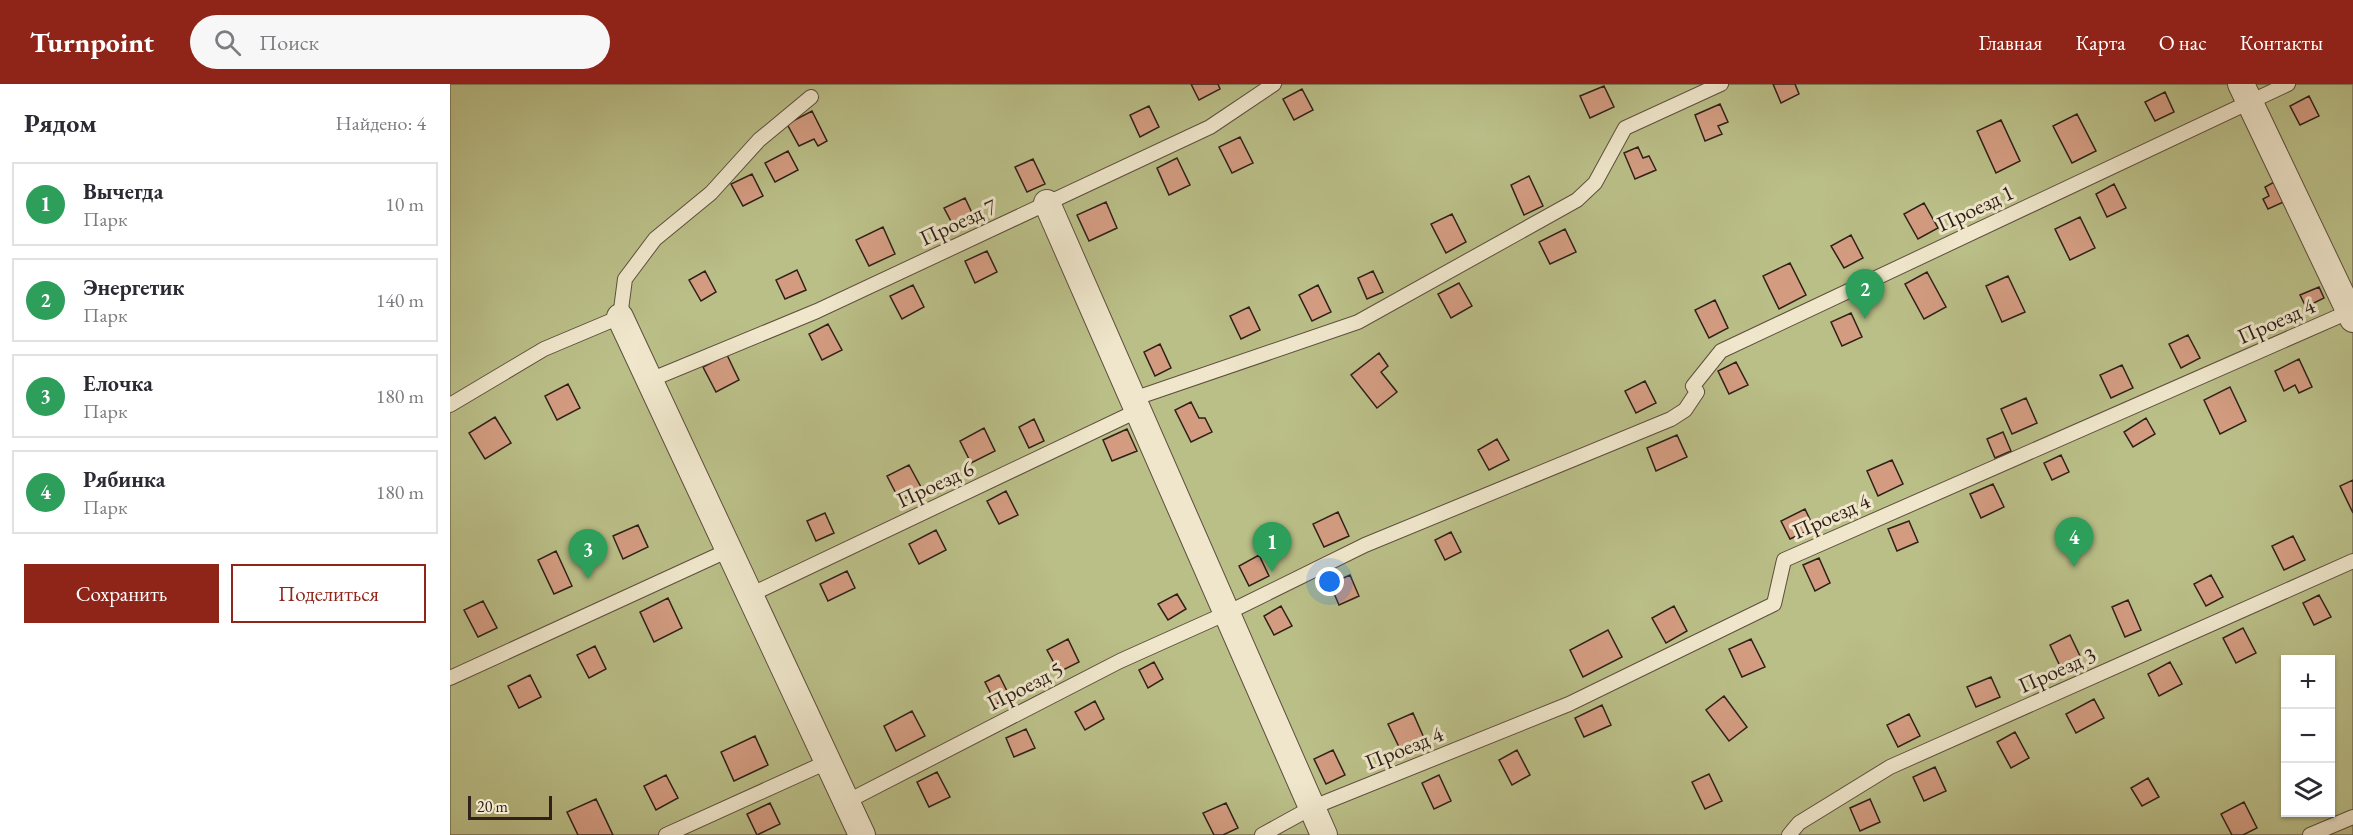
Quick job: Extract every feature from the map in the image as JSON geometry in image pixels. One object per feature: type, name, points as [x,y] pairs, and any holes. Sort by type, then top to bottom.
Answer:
[{"type":"street","points":[[2245,93],[2352,314]]},
{"type":"street","points":[[1047,203],[1324,835]]},
{"type":"street","points":[[621,317],[862,835]]},
{"type":"lane","name":"Проезд 7","points":[[650,380],[816,311],[1210,127],[1274,84]]},
{"type":"lane","name":"Проезд 6","points":[[750,595],[1135,405],[1358,322],[1577,200],[1595,183],[1625,129],[1721,84]]},
{"type":"lane","name":"Проезд 1","points":[[1227,613],[1365,545],[1671,419],[1684,410],[1697,392],[1693,386],[1721,351],[2245,93],[2288,84]]},
{"type":"lane","points":[[450,405],[544,349],[621,317],[625,279],[655,239],[711,193],[759,140],[811,97]]},
{"type":"lane","name":"Проезд 4","points":[[1262,835],[1311,808],[1569,704],[1774,604],[1784,560],[2352,314]]},
{"type":"lane","points":[[450,678],[729,550]]},
{"type":"lane","name":"Проезд 3","points":[[1789,835],[1799,822],[1890,767],[2353,561]]},
{"type":"lane","name":"Проезд 5","points":[[846,802],[1120,661],[1227,613]]},
{"type":"lane","points":[[666,835],[827,762]]},
{"type":"lane","points":[[2310,835],[2353,817]]},
{"type":"green space","points":[[450,84],[2353,84],[2353,835],[450,835]]},
{"type":"building","points":[[1191,84],[1218,84],[1220,89],[1199,100]]},
{"type":"building","points":[[1773,84],[1795,84],[1799,94],[1781,103]]},
{"type":"building","points":[[1604,86],[1614,107],[1590,118],[1580,96]]},
{"type":"building","points":[[1302,89],[1313,110],[1294,120],[1283,99]]},
{"type":"building","points":[[2165,92],[2174,112],[2155,121],[2145,102]]},
{"type":"building","points":[[2309,96],[2319,116],[2300,125],[2290,106]]},
{"type":"building","points":[[1720,104],[1728,122],[1718,126],[1722,134],[1705,141],[1695,115]]},
{"type":"building","points":[[1149,106],[1159,127],[1140,137],[1130,115]]},
{"type":"building","points":[[812,111],[827,141],[818,146],[814,139],[799,146],[787,124]]},
{"type":"building","points":[[2077,114],[2096,151],[2072,163],[2053,126]]},
{"type":"building","points":[[2001,120],[2020,161],[1996,173],[1977,131]]},
{"type":"building","points":[[1240,137],[1253,163],[1232,173],[1219,147]]},
{"type":"building","points":[[1638,147],[1643,158],[1649,156],[1656,170],[1635,179],[1624,153]]},
{"type":"building","points":[[788,151],[798,170],[775,182],[765,163]]},
{"type":"building","points":[[1177,158],[1190,185],[1169,195],[1157,168]]},
{"type":"building","points":[[1033,159],[1045,184],[1027,192],[1015,167]]},
{"type":"building","points":[[752,174],[763,196],[743,206],[731,184]]},
{"type":"building","points":[[1529,176],[1543,206],[1524,215],[1511,185]]},
{"type":"building","points":[[2278,180],[2288,200],[2268,209],[2263,199],[2269,196],[2265,187]]},
{"type":"building","points":[[2114,184],[2126,208],[2107,217],[2096,194]]},
{"type":"building","points":[[965,198],[973,215],[953,225],[944,208]]},
{"type":"building","points":[[1106,202],[1117,228],[1089,241],[1077,215]]},
{"type":"building","points":[[1924,203],[1938,228],[1918,239],[1904,214]]},
{"type":"building","points":[[1452,214],[1466,242],[1446,253],[1431,224]]},
{"type":"building","points":[[2080,217],[2095,248],[2070,260],[2055,229]]},
{"type":"building","points":[[883,227],[895,254],[869,266],[856,240]]},
{"type":"building","points":[[1565,229],[1576,252],[1550,264],[1539,242]]},
{"type":"building","points":[[1851,235],[1863,258],[1844,268],[1831,246]]},
{"type":"building","points":[[987,251],[997,272],[975,283],[965,261]]},
{"type":"building","points":[[1790,263],[1806,295],[1779,309],[1763,276]]},
{"type":"building","points":[[797,270],[806,290],[785,299],[776,280]]},
{"type":"building","points":[[705,271],[716,292],[701,301],[689,280]]},
{"type":"building","points":[[1373,271],[1383,292],[1367,299],[1358,278]]},
{"type":"building","points":[[1927,272],[1946,307],[1924,319],[1905,284]]},
{"type":"building","points":[[2008,276],[2025,312],[2002,322],[1986,286]]},
{"type":"building","points":[[1459,283],[1472,306],[1451,318],[1438,294]]},
{"type":"building","points":[[913,285],[924,307],[902,319],[890,296]]},
{"type":"building","points":[[1318,285],[1331,312],[1312,321],[1299,295]]},
{"type":"building","points":[[2319,287],[2324,298],[2306,307],[2300,295]]},
{"type":"building","points":[[1715,300],[1728,328],[1709,338],[1695,310]]},
{"type":"building","points":[[1249,307],[1260,330],[1241,339],[1230,316]]},
{"type":"building","points":[[1851,313],[1862,337],[1842,346],[1831,322]]},
{"type":"building","points":[[828,324],[842,350],[822,360],[809,334]]},
{"type":"building","points":[[2188,335],[2200,358],[2181,368],[2169,344]]},
{"type":"building","points":[[1160,344],[1171,368],[1155,376],[1144,352]]},
{"type":"building","points":[[1379,353],[1388,366],[1381,372],[1397,392],[1377,408],[1351,375]]},
{"type":"building","points":[[727,355],[739,380],[716,392],[703,367]]},
{"type":"building","points":[[2299,359],[2312,387],[2299,393],[2295,385],[2284,391],[2275,371]]},
{"type":"building","points":[[1736,362],[1748,385],[1729,394],[1718,371]]},
{"type":"building","points":[[2122,365],[2133,388],[2111,398],[2100,375]]},
{"type":"building","points":[[1645,381],[1656,403],[1636,413],[1625,391]]},
{"type":"building","points":[[568,384],[580,408],[557,420],[545,396]]},
{"type":"building","points":[[2230,387],[2246,421],[2220,434],[2204,400]]},
{"type":"building","points":[[2026,398],[2037,423],[2012,434],[2001,409]]},
{"type":"building","points":[[1191,402],[1199,418],[1205,418],[1212,432],[1191,442],[1175,410]]},
{"type":"building","points":[[495,417],[511,443],[485,459],[469,433]]},
{"type":"building","points":[[2146,418],[2155,434],[2133,447],[2124,432]]},
{"type":"building","points":[[1034,419],[1044,441],[1029,448],[1019,427]]},
{"type":"building","points":[[984,428],[995,451],[971,463],[960,441]]},
{"type":"building","points":[[1127,429],[1137,451],[1112,461],[1103,440]]},
{"type":"building","points":[[2003,432],[2011,451],[1995,458],[1987,439]]},
{"type":"building","points":[[1677,435],[1687,457],[1656,471],[1647,448]]},
{"type":"building","points":[[1497,439],[1509,460],[1489,470],[1478,450]]},
{"type":"building","points":[[2061,455],[2069,472],[2052,480],[2044,463]]},
{"type":"building","points":[[1892,460],[1903,484],[1878,496],[1867,471]]},
{"type":"building","points":[[909,465],[922,489],[900,501],[887,476]]},
{"type":"building","points":[[2353,480],[2353,513],[2340,486]]},
{"type":"building","points":[[1993,484],[2004,507],[1981,518],[1970,494]]},
{"type":"building","points":[[1006,491],[1018,515],[999,524],[987,501]]},
{"type":"building","points":[[1805,509],[1814,528],[1790,539],[1781,521]]},
{"type":"building","points":[[1338,512],[1349,536],[1324,547],[1313,524]]},
{"type":"building","points":[[825,513],[834,533],[816,541],[807,521]]},
{"type":"building","points":[[1909,521],[1918,542],[1897,551],[1888,529]]},
{"type":"building","points":[[638,525],[648,547],[623,559],[613,536]]},
{"type":"building","points":[[936,530],[946,550],[919,564],[909,544]]},
{"type":"building","points":[[1451,532],[1461,552],[1445,560],[1435,540]]},
{"type":"building","points":[[2293,536],[2305,560],[2284,570],[2272,546]]},
{"type":"building","points":[[556,551],[572,586],[554,594],[538,560]]},
{"type":"building","points":[[1259,555],[1269,576],[1249,586],[1239,566]]},
{"type":"building","points":[[1819,558],[1830,583],[1815,591],[1803,565]]},
{"type":"building","points":[[847,571],[855,588],[828,601],[820,584]]},
{"type":"building","points":[[1350,575],[1359,596],[1339,605],[1330,584]]},
{"type":"building","points":[[2211,575],[2223,597],[2206,606],[2194,584]]},
{"type":"building","points":[[1177,594],[1186,609],[1168,620],[1158,604]]},
{"type":"building","points":[[2319,595],[2331,617],[2314,625],[2303,603]]},
{"type":"building","points":[[668,598],[682,628],[654,642],[640,612]]},
{"type":"building","points":[[2128,600],[2141,630],[2125,637],[2112,607]]},
{"type":"building","points":[[483,601],[497,628],[478,637],[464,610]]},
{"type":"building","points":[[1281,606],[1292,626],[1274,635],[1264,616]]},
{"type":"building","points":[[1674,606],[1687,631],[1666,643],[1652,618]]},
{"type":"building","points":[[2243,628],[2256,653],[2236,663],[2223,638]]},
{"type":"building","points":[[1608,630],[1622,657],[1583,677],[1570,650]]},
{"type":"building","points":[[2070,635],[2080,656],[2060,666],[2050,645]]},
{"type":"building","points":[[1068,639],[1079,662],[1059,672],[1047,650]]},
{"type":"building","points":[[1751,639],[1765,667],[1742,677],[1729,649]]},
{"type":"building","points":[[595,646],[606,669],[589,678],[577,655]]},
{"type":"building","points":[[1154,662],[1163,679],[1148,688],[1139,670]]},
{"type":"building","points":[[2170,662],[2182,684],[2159,696],[2148,674]]},
{"type":"building","points":[[530,675],[541,697],[519,708],[508,686]]},
{"type":"building","points":[[999,675],[1010,697],[996,704],[985,682]]},
{"type":"building","points":[[1991,677],[2000,697],[1976,707],[1967,687]]},
{"type":"building","points":[[1724,696],[1747,727],[1729,741],[1706,710]]},
{"type":"building","points":[[2094,699],[2104,718],[2076,733],[2066,714]]},
{"type":"building","points":[[1095,701],[1104,719],[1085,730],[1075,712]]},
{"type":"building","points":[[1602,705],[1611,725],[1584,737],[1575,718]]},
{"type":"building","points":[[912,711],[925,736],[896,751],[884,726]]},
{"type":"building","points":[[1413,713],[1424,738],[1400,749],[1388,724]]},
{"type":"building","points":[[1909,714],[1920,736],[1898,747],[1887,725]]},
{"type":"building","points":[[1026,729],[1035,748],[1014,757],[1006,738]]},
{"type":"building","points":[[2015,732],[2029,758],[2011,768],[1997,742]]},
{"type":"building","points":[[755,736],[768,765],[734,781],[721,752]]},
{"type":"building","points":[[1333,750],[1345,775],[1326,784],[1314,759]]},
{"type":"building","points":[[1517,750],[1530,775],[1512,785],[1499,760]]},
{"type":"building","points":[[1935,767],[1946,791],[1924,801],[1913,777]]},
{"type":"building","points":[[937,772],[950,797],[929,807],[917,782]]},
{"type":"building","points":[[1709,774],[1722,801],[1705,809],[1692,782]]},
{"type":"building","points":[[666,775],[678,798],[656,810],[644,786]]},
{"type":"building","points":[[1439,775],[1451,801],[1434,809],[1422,783]]},
{"type":"building","points":[[2148,778],[2159,797],[2142,806],[2131,788]]},
{"type":"building","points":[[596,799],[613,835],[578,835],[567,812]]},
{"type":"building","points":[[1870,799],[1880,822],[1860,831],[1850,808]]},
{"type":"building","points":[[2244,802],[2257,828],[2243,835],[2232,835],[2221,814]]},
{"type":"building","points":[[770,803],[780,824],[757,835],[747,814]]},
{"type":"building","points":[[1226,803],[1238,828],[1223,835],[1214,835],[1203,813]]},
{"type":"place","name":"Энергетик","points":[[1865,319]]},
{"type":"place","name":"Рябинка","points":[[2074,567]]},
{"type":"place","name":"Вычегда","points":[[1272,572]]},
{"type":"place","name":"Елочка","points":[[588,579]]}]
